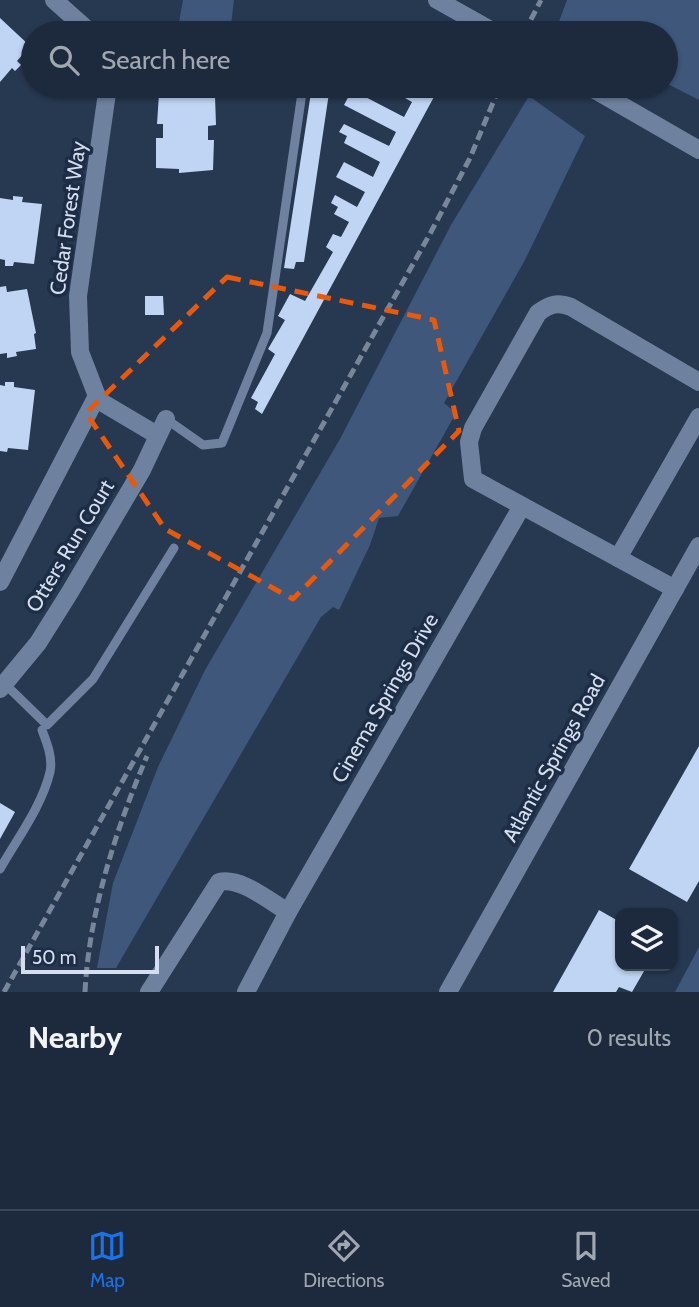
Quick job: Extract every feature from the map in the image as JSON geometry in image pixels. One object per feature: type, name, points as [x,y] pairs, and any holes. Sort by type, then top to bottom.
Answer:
[{"type":"street","points":[[54,0],[78,21]]},
{"type":"street","points":[[438,0],[475,21]]},
{"type":"street","name":"Cedar Forest Way","points":[[97,396],[80,352],[78,296],[106,98]]},
{"type":"street","points":[[610,98],[699,150]]},
{"type":"street","points":[[675,589],[473,479],[468,442],[473,428],[538,313],[549,304],[571,307],[699,382]]},
{"type":"street","points":[[0,582],[97,396],[103,403],[157,435]]},
{"type":"street","points":[[618,558],[699,416]]},
{"type":"street","name":"Otters Run Court","points":[[3,686],[38,643],[70,592],[142,470],[166,419]]},
{"type":"street","name":"Cinema Springs Drive","points":[[246,992],[288,912],[522,506]]},
{"type":"street","name":"Atlantic Springs Road","points":[[448,992],[699,545]]},
{"type":"street","points":[[149,992],[219,883],[228,880],[239,883],[288,912]]},
{"type":"lane","points":[[166,419],[202,445],[222,443],[267,333],[301,98]]},
{"type":"lane","points":[[3,686],[47,725],[93,679],[174,548]]},
{"type":"lane","points":[[0,869],[36,807],[50,771],[49,749],[42,730]]},
{"type":"highlighted area","points":[[227,277],[434,320],[459,431],[293,599],[165,529],[86,413]]},
{"type":"shaded area","points":[[183,0],[234,0],[231,21],[179,21]]},
{"type":"shaded area","points":[[567,0],[699,0],[699,100],[678,89],[678,21],[559,21]]},
{"type":"shaded area","points":[[528,98],[532,98],[585,136],[525,260],[444,403],[456,413],[398,516],[379,518],[370,545],[339,610],[333,607],[321,617],[116,968],[97,968],[113,883],[158,767],[205,670],[340,439],[451,225]]},
{"type":"shaded area","points":[[699,947],[699,992],[675,992]]},
{"type":"building","points":[[0,18],[21,38],[21,56],[17,61],[21,65],[15,71],[12,68],[0,82]]},
{"type":"building","points":[[159,98],[215,98],[216,125],[208,126],[208,140],[214,140],[213,170],[179,173],[179,169],[156,168],[156,138],[163,138],[163,124],[157,124]]},
{"type":"building","points":[[310,98],[328,98],[304,262],[296,262],[294,269],[284,268]]},
{"type":"building","points":[[348,98],[367,98],[404,117],[412,102],[405,98],[433,98],[262,414],[255,409],[258,402],[251,398],[275,354],[268,349],[285,320],[278,316],[290,294],[305,301],[333,252],[326,247],[333,234],[341,237],[349,222],[334,214],[338,207],[331,203],[335,195],[357,207],[365,192],[336,177],[344,162],[373,177],[380,162],[344,143],[347,136],[339,132],[344,124],[389,146],[396,132],[344,105]]},
{"type":"building","points":[[13,196],[23,197],[22,202],[42,204],[34,264],[14,262],[13,266],[5,266],[5,260],[0,259],[0,198],[13,200]]},
{"type":"building","points":[[6,286],[7,292],[27,289],[36,333],[36,349],[16,352],[17,356],[7,358],[7,353],[0,354],[0,287]]},
{"type":"building","points":[[145,296],[163,296],[164,315],[145,315]]},
{"type":"building","points":[[5,382],[14,382],[14,387],[35,390],[28,450],[8,448],[7,452],[0,451],[0,385],[5,386]]},
{"type":"building","points":[[699,746],[699,881],[687,902],[629,869]]},
{"type":"building","points":[[0,803],[15,812],[0,839]]},
{"type":"building","points":[[599,910],[615,919],[615,971],[644,971],[632,992],[619,987],[616,992],[553,992]]},
{"type":"railway","points":[[530,21],[541,0]]},
{"type":"railway","points":[[4,992],[431,232],[470,158],[495,98]]},
{"type":"railway","points":[[85,992],[98,901],[125,812],[147,756]]}]
